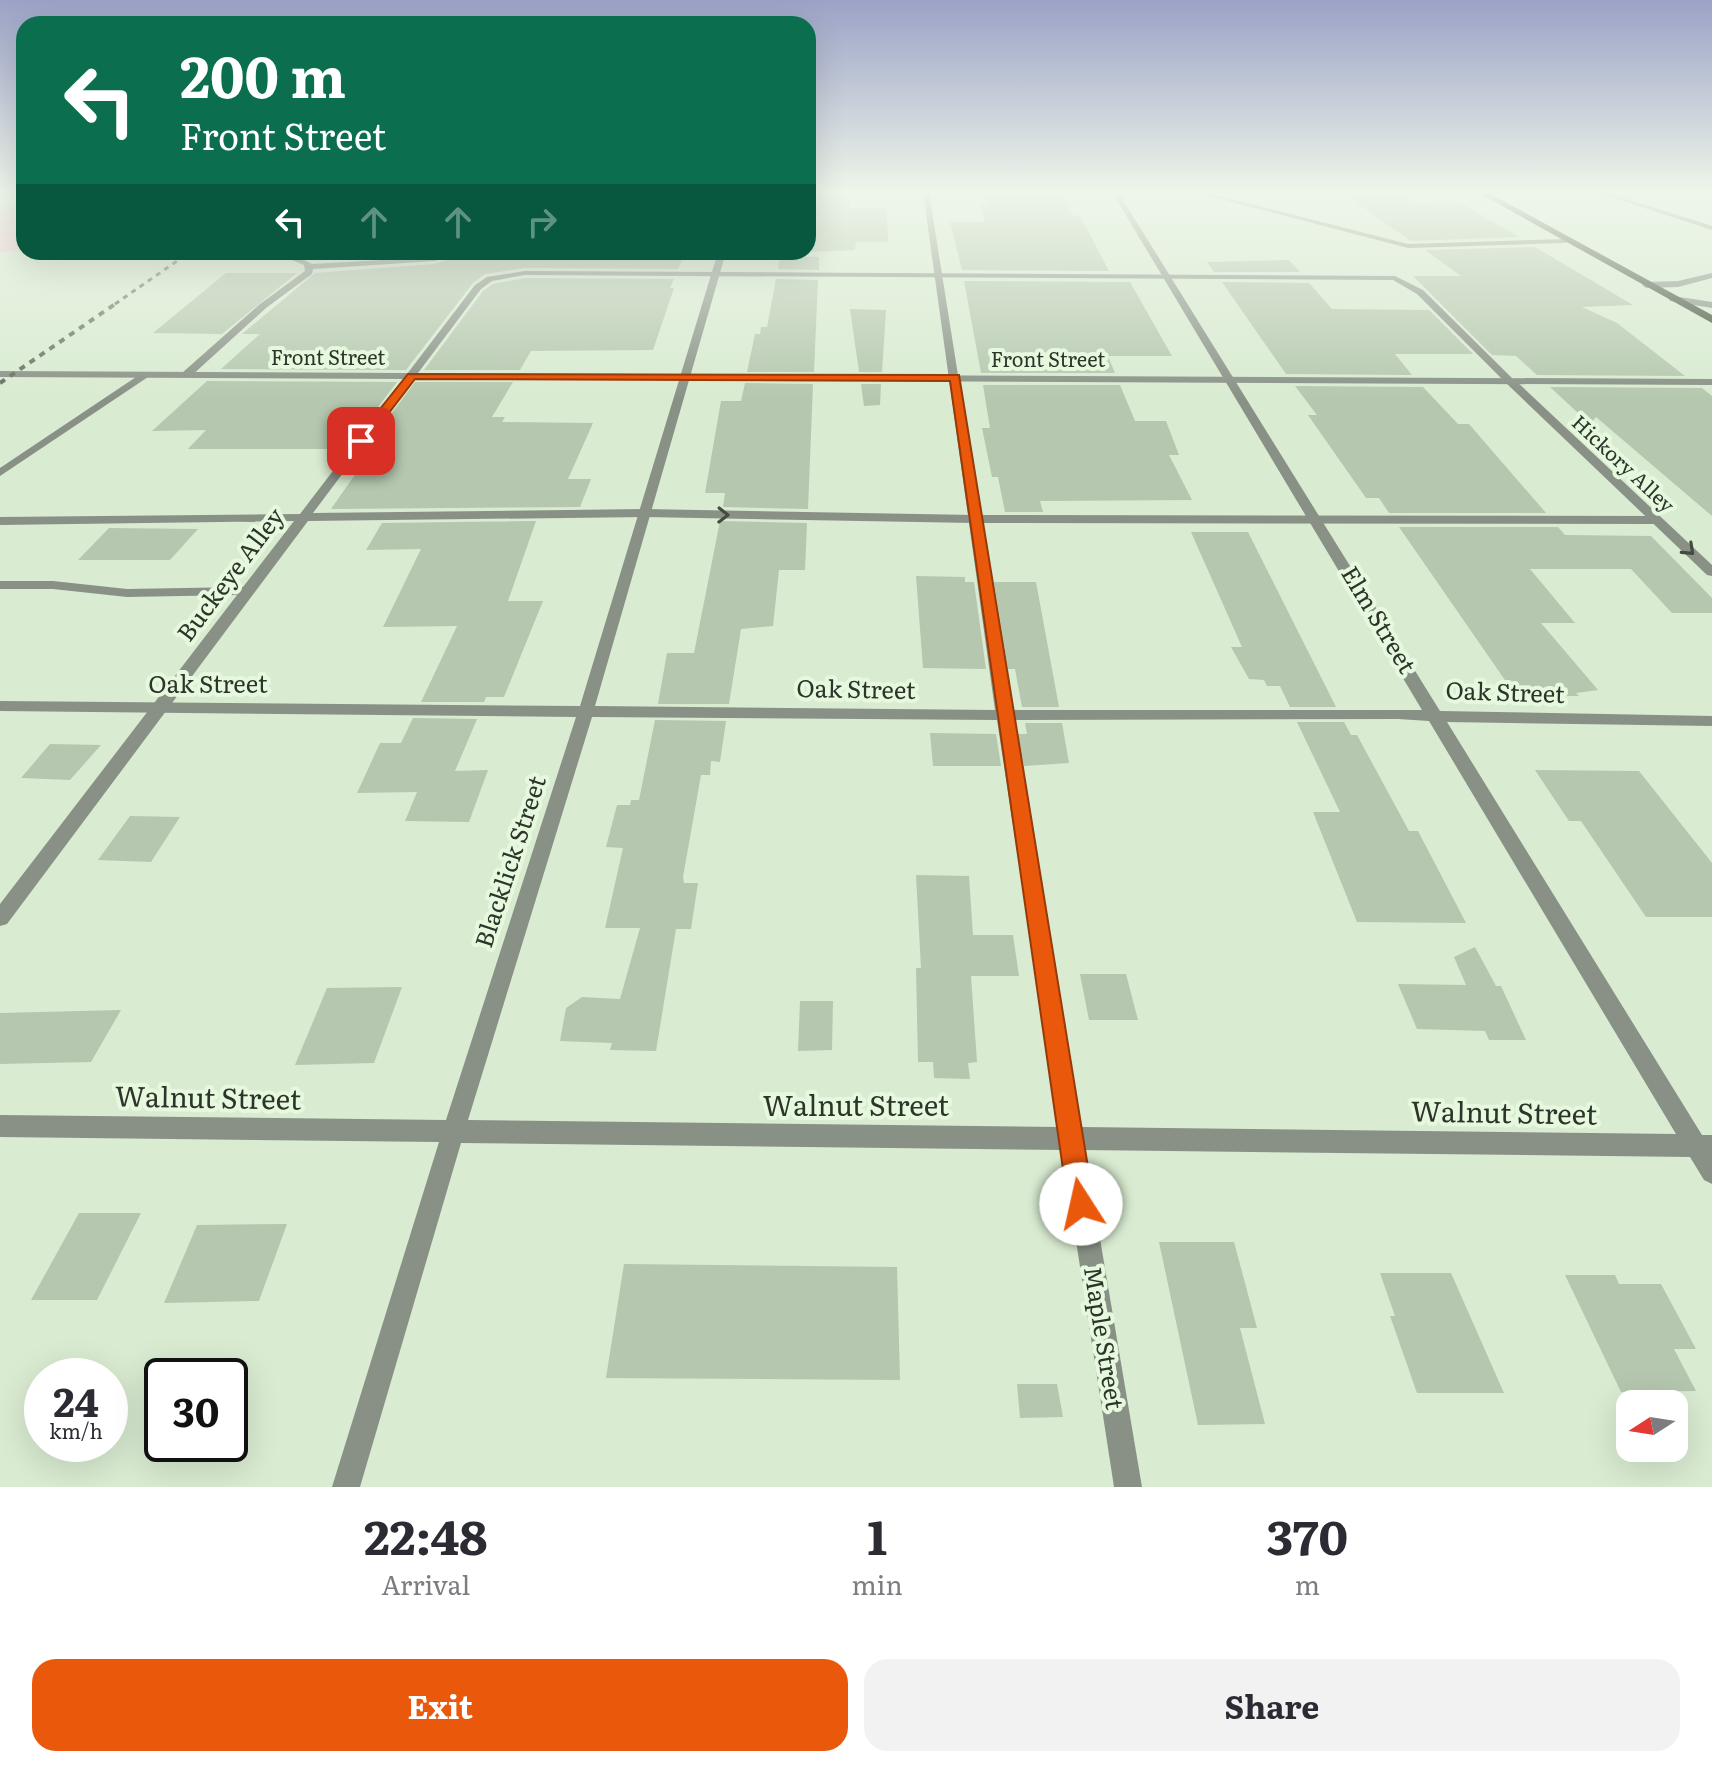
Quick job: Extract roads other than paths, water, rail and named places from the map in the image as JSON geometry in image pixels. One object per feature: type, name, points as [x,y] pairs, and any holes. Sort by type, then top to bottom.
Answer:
[{"type":"main road","points":[[1603,261],[1712,320]]},
{"type":"street","points":[[299,261],[308,267],[397,261]]},
{"type":"street","name":"Blacklick Street","points":[[346,1487],[586,710],[720,261]]},
{"type":"street","name":"Maple Street","points":[[937,261],[1069,1138],[1128,1487]]},
{"type":"street","name":"Elm Street","points":[[1159,261],[1704,1146],[1712,1172]]},
{"type":"street","points":[[186,375],[263,306],[309,272],[308,267]]},
{"type":"street","name":"Buckeye Alley","points":[[0,918],[478,287],[490,279],[525,273],[716,275]]},
{"type":"street","name":"Hickory Alley","points":[[716,275],[1395,278],[1420,292],[1712,572]]},
{"type":"street","points":[[1646,285],[1678,284],[1712,275]]},
{"type":"street","points":[[1673,299],[1712,305]]},
{"type":"street","name":"Front Street","points":[[0,374],[1712,382]]},
{"type":"street","points":[[0,473],[146,375]]},
{"type":"street","points":[[0,521],[645,513],[974,519],[1657,520]]},
{"type":"street","points":[[0,585],[53,585],[127,593],[245,591]]},
{"type":"street","name":"Oak Street","points":[[0,706],[1004,715],[1436,715],[1712,721]]},
{"type":"street","name":"Walnut Street","points":[[0,1126],[1704,1146]]},
{"type":"railway","points":[[115,304],[176,261]]},
{"type":"railway","points":[[0,383],[118,302]]}]
